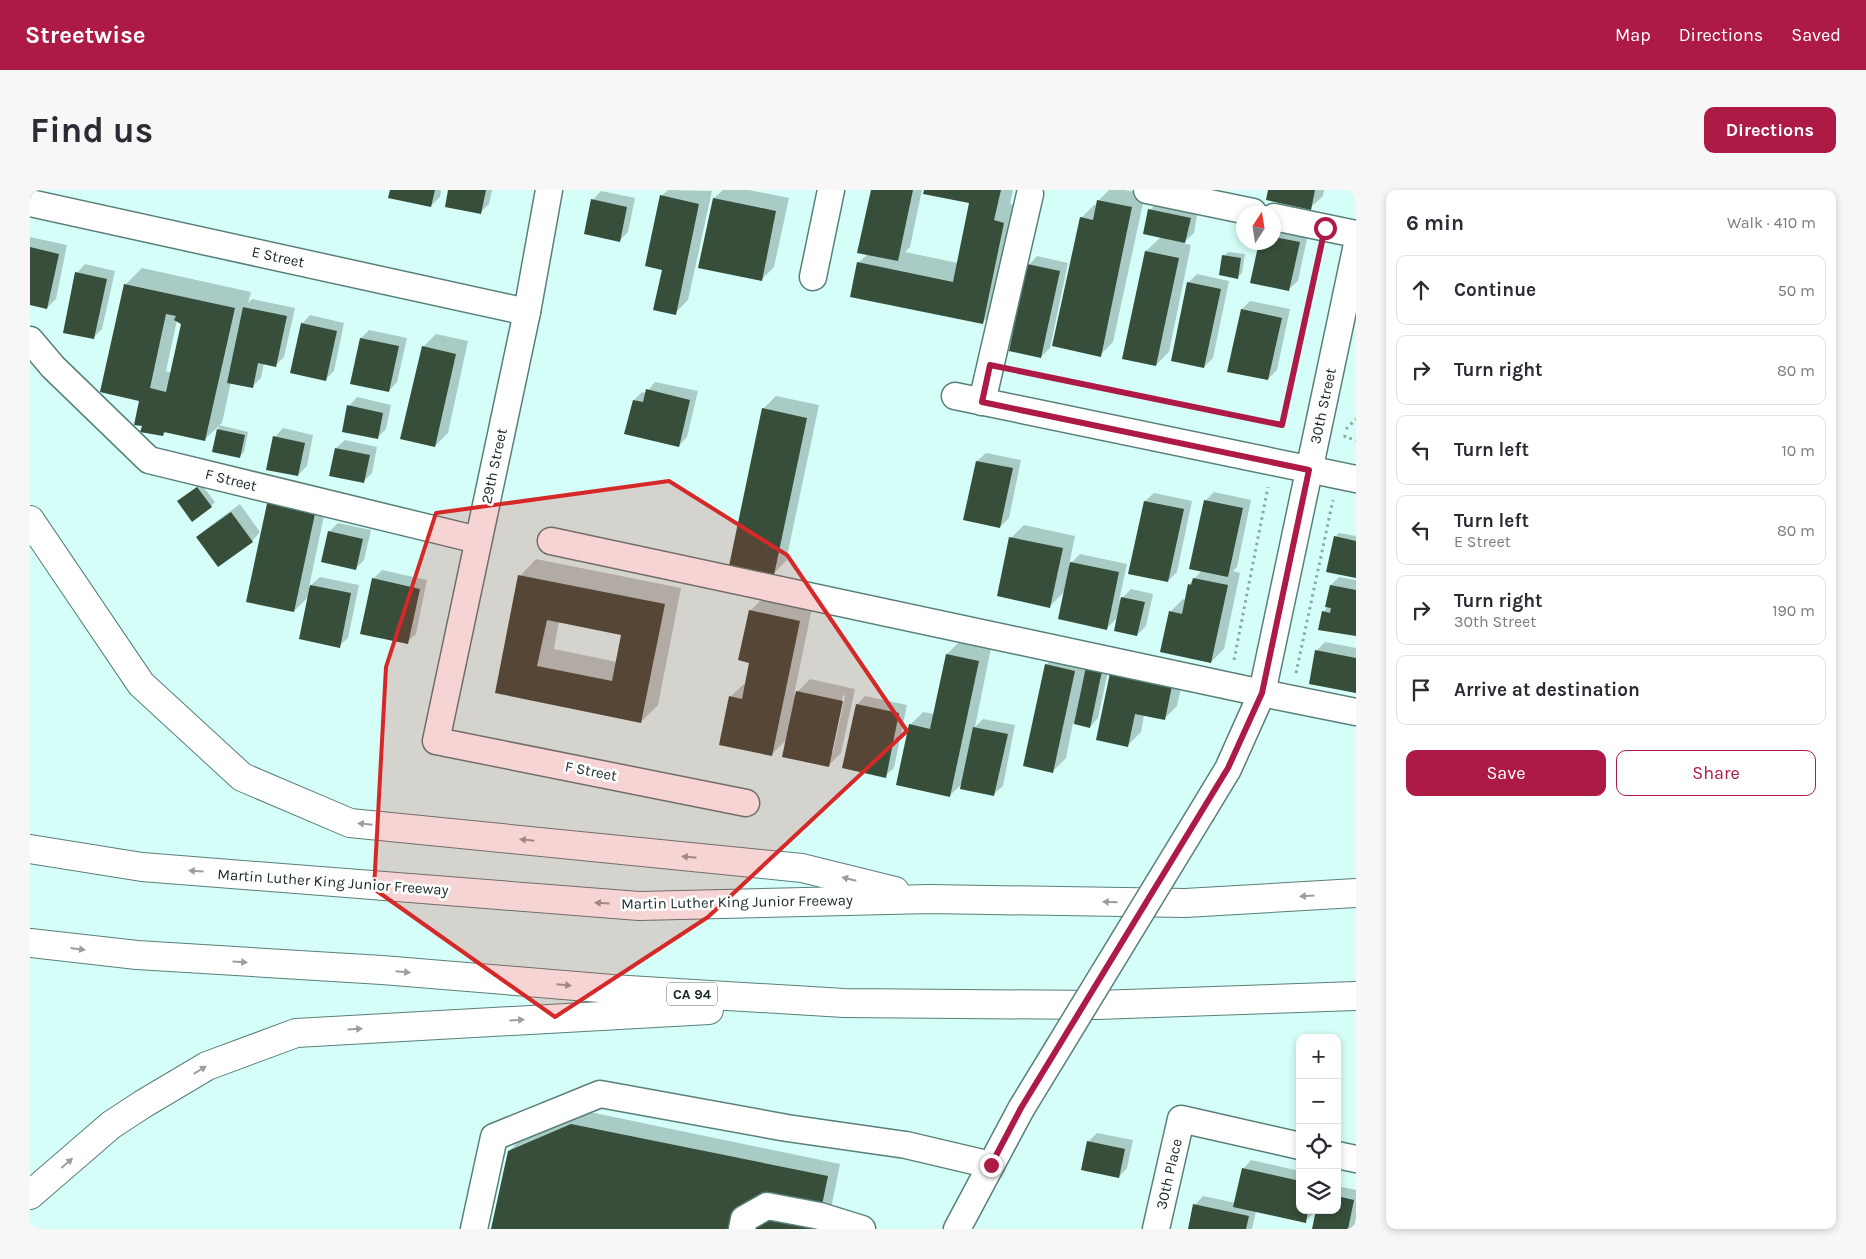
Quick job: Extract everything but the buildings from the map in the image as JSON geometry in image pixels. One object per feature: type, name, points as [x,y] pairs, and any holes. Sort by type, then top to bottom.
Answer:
[{"type":"highway","points":[[30,520],[141,684],[242,777],[350,823],[802,868],[930,899]]},
{"type":"highway","name":"Martin Luther King Junior Freeway","points":[[30,849],[142,867],[639,906],[930,899],[1185,903],[1356,893]]},
{"type":"highway","name":"CA 94","points":[[30,943],[137,955],[382,970],[612,989],[844,1003],[1097,1005],[1356,996]]},
{"type":"highway","points":[[30,1195],[111,1125],[143,1104],[207,1066],[296,1033],[844,1003]]},
{"type":"street","name":"29th Street","points":[[436,740],[527,312],[549,190]]},
{"type":"street","points":[[813,278],[831,190]]},
{"type":"street","points":[[1148,190],[1236,208]]},
{"type":"street","points":[[982,402],[1030,194]]},
{"type":"street","name":"E Street","points":[[30,203],[527,312]]},
{"type":"street","points":[[1281,219],[1356,234]]},
{"type":"street","name":"30th Street","points":[[957,1229],[1021,1108],[1228,768],[1262,693],[1356,249]]},
{"type":"street","name":"F Street","points":[[30,340],[53,366],[149,460],[478,540]]},
{"type":"street","points":[[955,396],[1356,479]]},
{"type":"street","points":[[551,541],[1226,686],[1356,712]]},
{"type":"street","name":"F Street","points":[[436,740],[746,802]]},
{"type":"street","points":[[474,1229],[494,1137],[600,1094],[787,1128],[906,1145],[991,1165]]},
{"type":"street","name":"30th Place","points":[[1156,1229],[1182,1119],[1296,1145]]},
{"type":"street","points":[[1341,1155],[1356,1159]]},
{"type":"street","points":[[742,1229],[744,1219],[767,1206],[820,1216],[862,1229]]},
{"type":"path","points":[[990,365],[1282,425],[1325,228]]},
{"type":"path","points":[[1346,429],[1356,419]]},
{"type":"path","points":[[1226,686],[1233,667],[1268,487],[1259,485]]},
{"type":"path","points":[[1289,699],[1333,498],[1341,500]]},
{"type":"highlighted area","points":[[669,481],[787,555],[907,731],[708,917],[555,1017],[374,889],[386,667],[436,513]]},
{"type":"route","points":[[991,1165],[1021,1108],[1228,768],[1262,693],[1309,470],[982,402],[990,365],[1282,425],[1325,228]]}]
